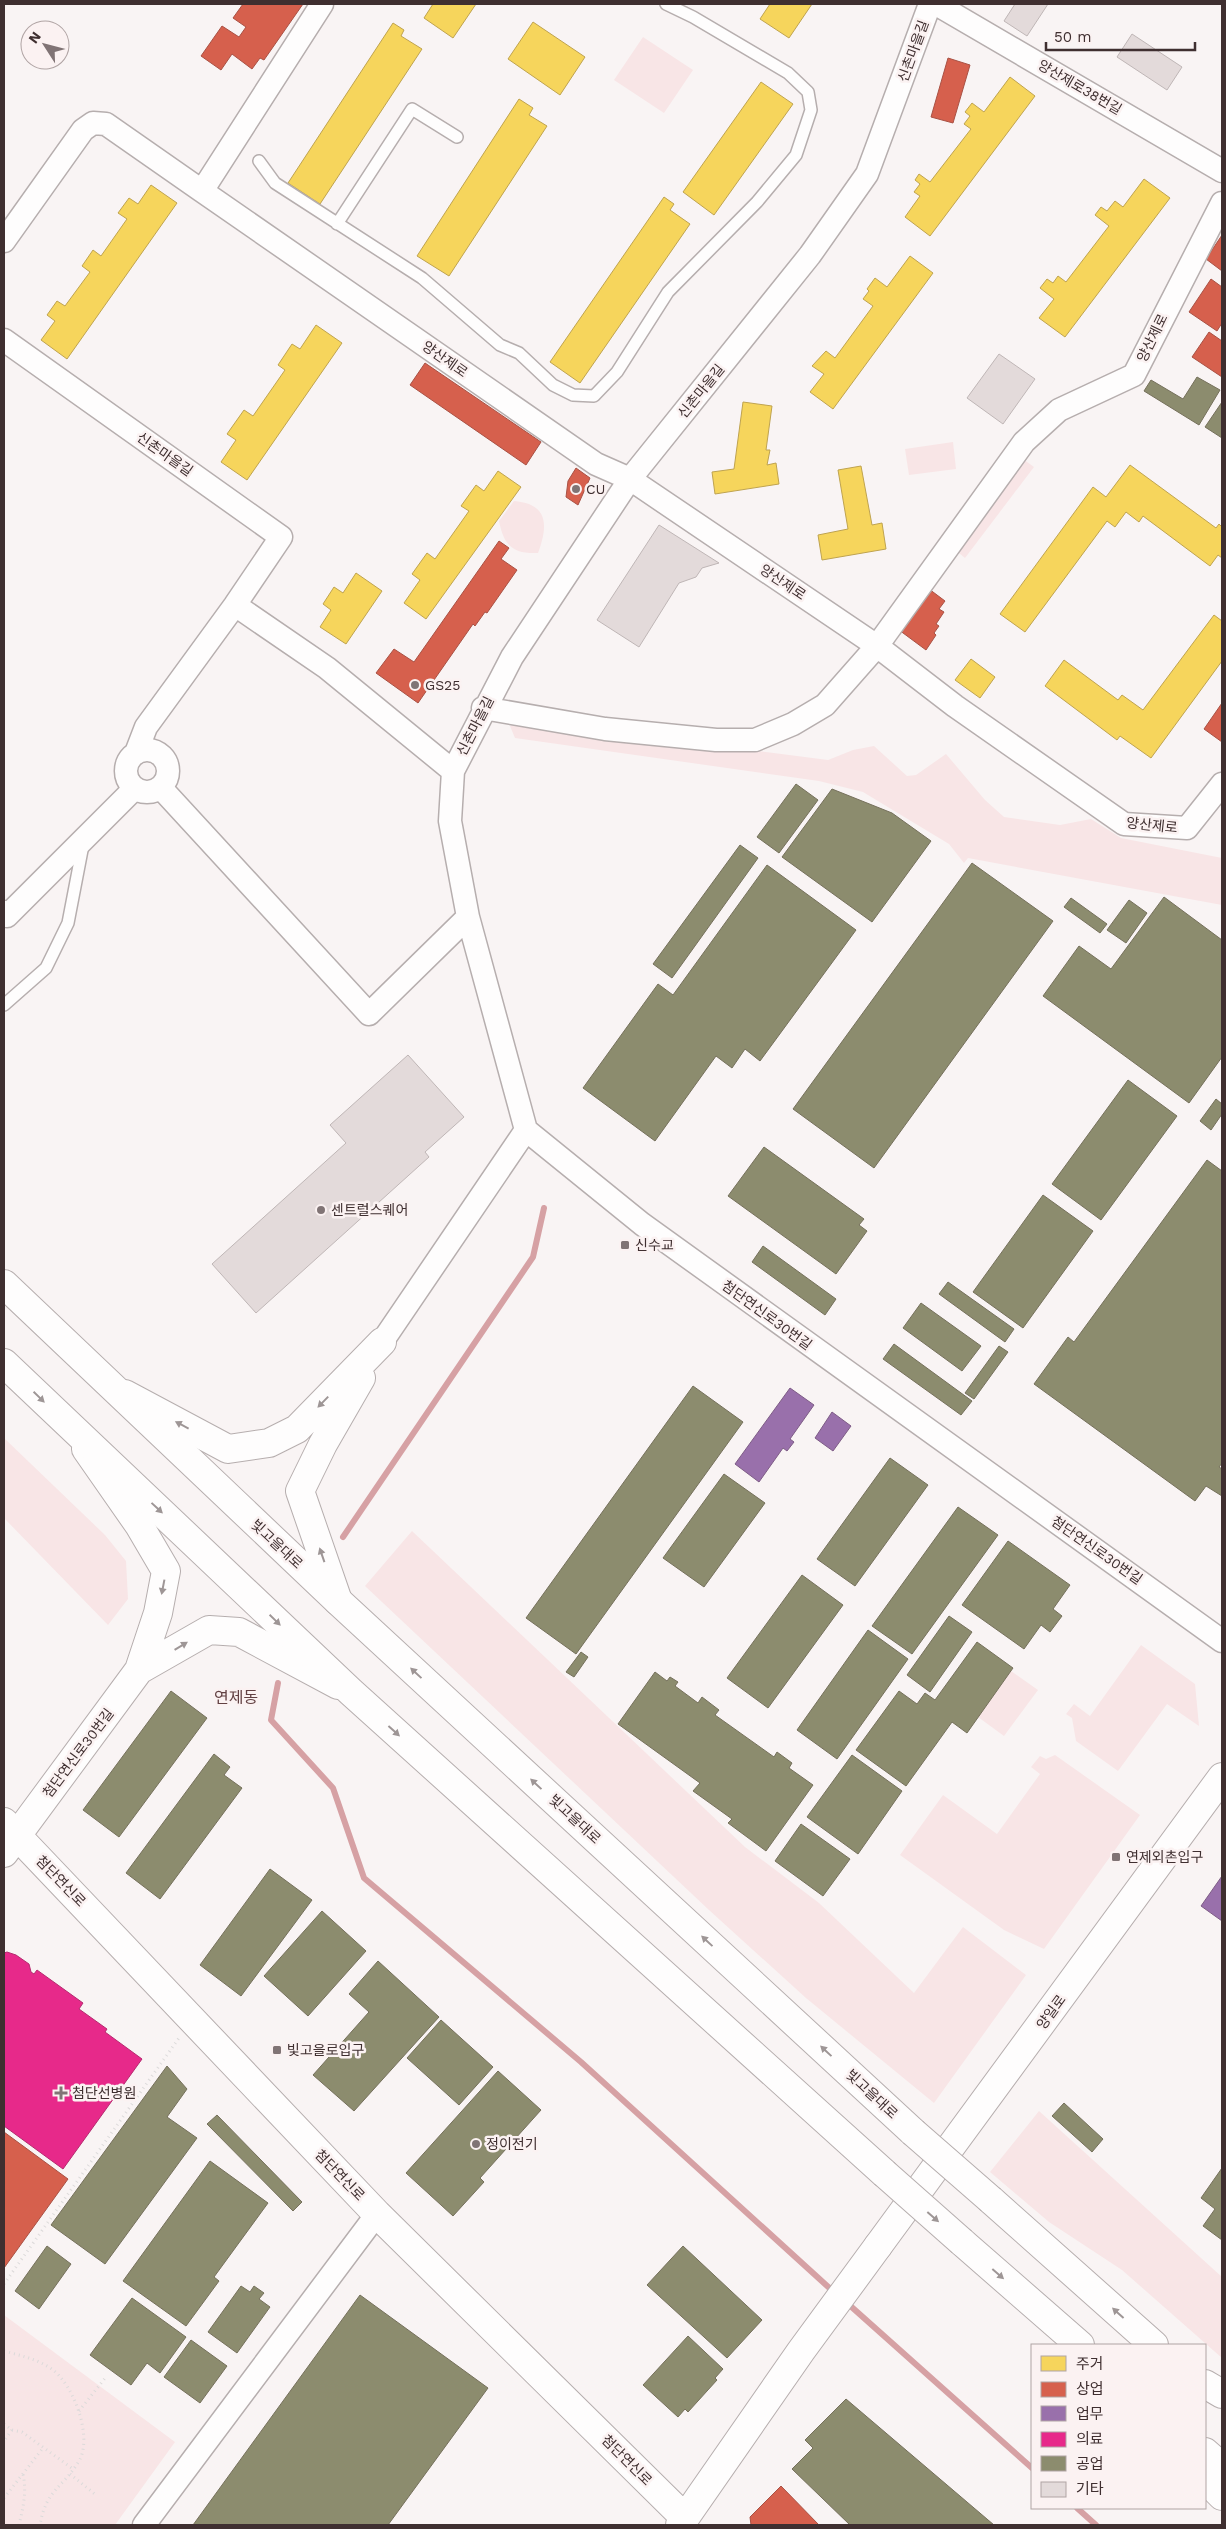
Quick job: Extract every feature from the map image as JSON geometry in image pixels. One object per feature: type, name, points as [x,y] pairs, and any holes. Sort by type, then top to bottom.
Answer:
[{"type":"main road","name":"빛고을대로","points":[[4,1284],[338,1601],[913,2132],[1153,2344]]},
{"type":"main road","points":[[108,1384],[228,1449],[269,1444],[297,1428],[382,1342]]},
{"type":"main road","points":[[338,1601],[300,1491],[323,1444],[382,1342]]},
{"type":"main road","points":[[4,1363],[351,1692],[884,2173],[1079,2344]]},
{"type":"main road","points":[[71,1428],[139,1525],[166,1571],[158,1613],[139,1670]]},
{"type":"main road","points":[[139,1670],[209,1630],[239,1632],[351,1692]]},
{"type":"main road","name":"첨단연신로30번길","points":[[8,1837],[139,1670]]},
{"type":"main road","name":"양일로","points":[[878,2246],[1222,1777]]},
{"type":"main road","name":"첨단연신로","points":[[8,1837],[192,2019],[377,2214],[686,2523],[801,2351],[878,2246]]},
{"type":"main road","points":[[1206,2385],[1222,2394]]},
{"type":"main road","points":[[1206,2391],[1222,2406]]},
{"type":"main road","points":[[1206,2453],[1222,2467]]},
{"type":"main road","points":[[1206,2480],[1222,2496]]},
{"type":"street","points":[[202,191],[322,4]]},
{"type":"street","name":"신촌마을길","points":[[526,1130],[468,917],[450,821],[453,771],[483,708],[512,657],[630,479],[810,255],[867,174],[930,4]]},
{"type":"street","name":"양산제로38번길","points":[[936,4],[1222,171]]},
{"type":"street","name":"양산제로","points":[[4,242],[83,130],[93,123],[106,124],[596,464],[630,479],[877,646],[955,706],[1124,824],[1187,828],[1222,784]]},
{"type":"street","name":"양산제로","points":[[877,646],[1024,442],[1059,410],[1134,375],[1222,203]]},
{"type":"street","name":"신촌마을길","points":[[4,340],[281,537],[235,605],[327,668],[453,771]]},
{"type":"street","points":[[136,752],[150,749],[163,756],[167,762],[168,776],[160,788],[148,792],[135,788],[130,783],[126,770],[127,763],[136,752],[146,727],[235,605]]},
{"type":"street","points":[[483,708],[605,729],[716,740],[755,740],[793,724],[825,705],[877,646]]},
{"type":"street","points":[[4,912],[7,916],[84,836],[135,788]]},
{"type":"street","points":[[160,788],[370,1014],[468,917]]},
{"type":"street","points":[[382,1342],[526,1130]]},
{"type":"street","name":"첨단연신로30번길","points":[[526,1130],[642,1224],[1222,1641]]},
{"type":"street","points":[[144,2525],[377,2214]]},
{"type":"lane","points":[[259,161],[275,183],[422,278],[500,345],[520,353],[553,385],[573,395],[594,396],[617,372],[668,292],[757,202],[796,156],[810,110],[808,92],[788,73],[693,17],[666,4]]},
{"type":"lane","points":[[336,224],[412,109],[457,137]]},
{"type":"lane","points":[[4,1004],[46,968],[68,923],[84,836]]},
{"type":"path","points":[[4,2284],[192,2019]]},
{"type":"path","points":[[4,2351],[36,2360],[55,2372],[77,2405],[79,2412],[84,2442],[80,2460],[70,2474],[50,2494],[40,2525]]},
{"type":"path","points":[[79,2412],[106,2377]]},
{"type":"path","points":[[4,2424],[12,2430],[22,2432],[73,2469]]},
{"type":"path","points":[[4,2441],[12,2430]]},
{"type":"path","points":[[4,2498],[43,2448]]},
{"type":"path","points":[[18,2525],[25,2494],[23,2474]]},
{"type":"path","points":[[70,2474],[96,2495]]},
{"type":"shaded area","points":[[643,37],[693,70],[664,113],[614,80]]},
{"type":"shaded area","points":[[953,442],[956,469],[909,475],[905,449]]},
{"type":"shaded area","points":[[1023,459],[1034,467],[965,558],[954,549]]},
{"type":"shaded area","points":[[514,501],[534,507],[543,518],[543,534],[538,553],[516,550],[511,547],[504,537],[499,521]]},
{"type":"shaded area","points":[[521,720],[828,760],[853,750],[874,746],[907,776],[916,775],[946,754],[985,800],[1004,817],[1060,825],[1091,819],[1121,838],[1222,858],[1222,905],[968,858],[964,863],[949,844],[863,792],[819,781],[515,738],[510,726]]},
{"type":"shaded area","points":[[4,1438],[105,1535],[126,1561],[128,1599],[108,1625],[4,1518]]},
{"type":"shaded area","points":[[412,1531],[745,1847],[819,1903],[914,1993],[963,1927],[1026,1975],[934,2103],[806,1998],[709,1910],[365,1586]]},
{"type":"shaded area","points":[[1141,1645],[1195,1684],[1199,1726],[1167,1704],[1118,1771],[1076,1741],[1072,1718],[1066,1714],[1074,1704],[1090,1716]]},
{"type":"shaded area","points":[[1011,1671],[1038,1690],[1004,1736],[978,1717]]},
{"type":"shaded area","points":[[1055,1755],[1140,1815],[1044,1949],[1004,1930],[900,1855],[943,1795],[997,1834],[1040,1774],[1031,1767],[1040,1756],[1046,1759]]},
{"type":"shaded area","points":[[1039,2111],[1222,2277],[1222,2358],[1122,2270],[1049,2222],[990,2172]]},
{"type":"shaded area","points":[[4,2315],[175,2442],[115,2525],[4,2525]]},
{"type":"building: 주거","points":[[433,4],[476,4],[453,38],[424,18]]},
{"type":"building: 주거","points":[[770,4],[812,4],[789,38],[760,19]]},
{"type":"building: 주거","points":[[533,22],[585,57],[560,95],[508,59]]},
{"type":"building: 주거","points":[[393,23],[404,30],[401,36],[422,49],[320,204],[288,183]]},
{"type":"building: 주거","points":[[1010,77],[1035,96],[930,236],[905,217],[920,196],[914,192],[920,184],[915,180],[919,174],[930,182],[971,129],[964,124],[970,116],[965,112],[972,103],[984,112]]},
{"type":"building: 주거","points":[[761,82],[793,104],[714,215],[683,192]]},
{"type":"building: 주거","points":[[519,99],[533,108],[529,115],[547,126],[449,276],[417,256]]},
{"type":"building: 주거","points":[[1144,179],[1170,198],[1065,337],[1039,318],[1054,299],[1040,288],[1047,279],[1053,283],[1058,276],[1066,282],[1109,226],[1095,215],[1101,207],[1107,211],[1115,201],[1123,207]]},
{"type":"building: 주거","points":[[151,185],[177,203],[67,359],[41,340],[55,321],[47,315],[57,301],[65,306],[90,272],[82,266],[93,250],[101,256],[127,219],[118,213],[129,198],[138,204]]},
{"type":"building: 주거","points":[[664,197],[674,204],[670,210],[690,224],[580,383],[550,362]]},
{"type":"building: 주거","points":[[910,256],[933,273],[833,409],[810,392],[824,374],[812,366],[826,351],[835,358],[873,306],[863,299],[875,278],[887,287]]},
{"type":"building: 주거","points":[[316,325],[342,343],[247,480],[221,462],[236,440],[227,434],[244,410],[253,416],[285,370],[278,365],[292,344],[300,349]]},
{"type":"building: 주거","points":[[743,402],[772,406],[766,450],[770,450],[767,465],[776,463],[779,484],[715,494],[712,472],[734,469]]},
{"type":"building: 주거","points":[[1130,465],[1216,528],[1219,524],[1222,527],[1222,558],[1218,555],[1210,566],[1143,516],[1139,522],[1126,512],[1115,527],[1107,521],[1025,632],[1000,614],[1093,487],[1106,497]]},
{"type":"building: 주거","points":[[861,466],[872,525],[882,523],[886,549],[822,560],[818,535],[848,529],[838,470]]},
{"type":"building: 주거","points":[[498,471],[521,487],[426,619],[404,603],[420,580],[412,574],[427,553],[435,559],[469,511],[461,506],[476,485],[484,491]]},
{"type":"building: 주거","points":[[356,573],[382,591],[346,644],[320,627],[331,610],[323,604],[334,587],[343,593]]},
{"type":"building: 주거","points":[[1214,615],[1222,621],[1222,661],[1151,758],[1120,736],[1117,740],[1045,686],[1064,660],[1118,700],[1122,695],[1143,710]]},
{"type":"building: 주거","points":[[971,659],[995,677],[980,698],[955,680]]},
{"type":"building: 상업","points":[[243,4],[303,4],[264,60],[260,58],[252,69],[232,54],[221,70],[201,56],[222,26],[239,37],[246,27],[233,18]]},
{"type":"building: 상업","points":[[948,58],[970,65],[953,123],[931,117]]},
{"type":"building: 상업","points":[[1222,235],[1222,271],[1206,259]]},
{"type":"building: 상업","points":[[1211,279],[1222,287],[1222,323],[1217,331],[1189,312]]},
{"type":"building: 상업","points":[[1209,332],[1222,341],[1222,377],[1192,357]]},
{"type":"building: 상업","points":[[425,363],[541,442],[526,465],[410,385]]},
{"type":"building: 상업","name":"CU","points":[[576,468],[590,478],[578,505],[566,497],[568,481]]},
{"type":"building: 상업","points":[[499,541],[509,548],[501,559],[517,570],[487,613],[485,612],[475,626],[473,624],[418,703],[376,673],[394,649],[414,662]]},
{"type":"building: 상업","points":[[929,589],[945,601],[939,609],[944,612],[936,624],[939,626],[934,633],[936,635],[926,650],[899,630]]},
{"type":"building: 상업","points":[[1222,703],[1222,742],[1204,729]]},
{"type":"building: 상업","points":[[4,2132],[68,2179],[4,2268]]},
{"type":"building: 상업","points":[[781,2486],[819,2525],[751,2525],[750,2517]]},
{"type":"building: 업무","points":[[790,1388],[814,1405],[790,1439],[794,1442],[787,1451],[783,1448],[759,1482],[735,1464]]},
{"type":"building: 업무","points":[[832,1412],[851,1426],[833,1451],[815,1438]]},
{"type":"building: 업무","points":[[1222,1876],[1222,1921],[1201,1906]]},
{"type":"building: 의료","name":"첨단선병원","points":[[4,1953],[16,1955],[29,1964],[31,1972],[34,1974],[37,1970],[83,2003],[79,2009],[107,2029],[105,2032],[142,2059],[63,2169],[4,2126]]},
{"type":"building: 공업","points":[[1197,377],[1220,390],[1199,425],[1144,391],[1151,380],[1183,399]]},
{"type":"building: 공업","points":[[1222,402],[1222,438],[1205,427]]},
{"type":"building: 공업","points":[[796,784],[818,800],[779,853],[757,837]]},
{"type":"building: 공업","points":[[832,789],[892,813],[931,841],[872,922],[782,857]]},
{"type":"building: 공업","points":[[740,845],[758,858],[672,978],[653,964]]},
{"type":"building: 공업","points":[[972,863],[1053,921],[874,1168],[793,1109]]},
{"type":"building: 공업","points":[[767,865],[856,930],[760,1061],[745,1049],[732,1068],[716,1056],[655,1141],[583,1088],[658,984],[673,995]]},
{"type":"building: 공업","points":[[1164,897],[1222,940],[1222,1057],[1189,1103],[1043,996],[1079,946],[1111,969]]},
{"type":"building: 공업","points":[[1071,898],[1107,924],[1100,933],[1064,907]]},
{"type":"building: 공업","points":[[1129,900],[1147,913],[1126,943],[1107,930]]},
{"type":"building: 공업","points":[[1128,1080],[1177,1116],[1101,1220],[1052,1184]]},
{"type":"building: 공업","points":[[1216,1099],[1222,1104],[1222,1114],[1211,1130],[1200,1121]]},
{"type":"building: 공업","points":[[764,1147],[864,1219],[859,1225],[867,1231],[836,1274],[728,1196]]},
{"type":"building: 공업","points":[[1207,1160],[1222,1171],[1222,1463],[1219,1467],[1222,1469],[1222,1496],[1206,1486],[1195,1501],[1034,1384],[1068,1337],[1074,1342]]},
{"type":"building: 공업","points":[[1043,1195],[1093,1231],[1023,1328],[973,1292]]},
{"type":"building: 공업","points":[[763,1246],[836,1299],[825,1315],[752,1262]]},
{"type":"building: 공업","points":[[948,1282],[1014,1329],[1005,1342],[939,1294]]},
{"type":"building: 공업","points":[[921,1303],[981,1346],[962,1371],[903,1328]]},
{"type":"building: 공업","points":[[894,1344],[972,1401],[961,1415],[883,1359]]},
{"type":"building: 공업","points":[[999,1346],[1008,1352],[974,1399],[965,1393]]},
{"type":"building: 공업","points":[[693,1386],[743,1422],[576,1654],[526,1618]]},
{"type":"building: 공업","points":[[890,1458],[928,1485],[855,1586],[817,1559]]},
{"type":"building: 공업","points":[[724,1474],[765,1503],[704,1587],[663,1558]]},
{"type":"building: 공업","points":[[958,1507],[998,1535],[912,1654],[872,1626]]},
{"type":"building: 공업","points":[[1008,1541],[1070,1585],[1053,1609],[1062,1616],[1050,1632],[1041,1625],[1024,1649],[962,1605]]},
{"type":"building: 공업","points":[[802,1575],[843,1605],[768,1708],[727,1678]]},
{"type":"building: 공업","points":[[949,1616],[972,1632],[930,1692],[907,1675]]},
{"type":"building: 공업","points":[[868,1630],[908,1659],[837,1759],[797,1730]]},
{"type":"building: 공업","points":[[977,1642],[1013,1668],[967,1733],[952,1722],[906,1786],[856,1750],[899,1691],[917,1704],[925,1693],[935,1700]]},
{"type":"building: 공업","points":[[581,1652],[588,1657],[574,1677],[566,1672]]},
{"type":"building: 공업","points":[[655,1672],[667,1681],[670,1677],[678,1682],[675,1686],[698,1703],[702,1697],[719,1710],[715,1715],[774,1757],[777,1752],[792,1763],[789,1768],[813,1785],[766,1851],[728,1823],[732,1819],[693,1791],[700,1783],[618,1724]]},
{"type":"building: 공업","points":[[171,1691],[207,1718],[119,1837],[83,1810]]},
{"type":"building: 공업","points":[[214,1754],[230,1767],[224,1775],[242,1788],[160,1899],[126,1873]]},
{"type":"building: 공업","points":[[852,1755],[902,1791],[858,1854],[807,1817]]},
{"type":"building: 공업","points":[[801,1824],[850,1859],[823,1896],[775,1861]]},
{"type":"building: 공업","points":[[270,1869],[312,1900],[241,1996],[200,1965]]},
{"type":"building: 공업","points":[[322,1911],[366,1951],[308,2016],[264,1976]]},
{"type":"building: 공업","points":[[378,1961],[439,2017],[354,2111],[313,2075],[369,2012],[349,1994]]},
{"type":"building: 공업","points":[[441,2020],[493,2067],[459,2105],[407,2058]]},
{"type":"building: 공업","points":[[167,2066],[187,2089],[167,2117],[197,2138],[105,2264],[51,2225]]},
{"type":"building: 공업","points":[[498,2071],[541,2110],[480,2178],[484,2182],[453,2216],[406,2173]]},
{"type":"building: 공업","points":[[1064,2103],[1103,2139],[1092,2152],[1052,2116]]},
{"type":"building: 공업","points":[[217,2115],[302,2202],[293,2211],[207,2124]]},
{"type":"building: 공업","points":[[210,2161],[268,2203],[214,2277],[219,2281],[186,2326],[123,2281]]},
{"type":"building: 공업","points":[[1222,2168],[1222,2240],[1203,2226],[1215,2209],[1201,2198]]},
{"type":"building: 공업","points":[[47,2246],[71,2264],[39,2309],[15,2291]]},
{"type":"building: 공업","points":[[683,2246],[762,2320],[727,2358],[647,2285]]},
{"type":"building: 공업","points":[[241,2286],[250,2292],[254,2286],[264,2293],[259,2299],[270,2307],[237,2353],[208,2332]]},
{"type":"building: 공업","points":[[360,2295],[488,2388],[388,2525],[193,2525]]},
{"type":"building: 공업","points":[[132,2298],[186,2337],[160,2373],[147,2363],[131,2385],[90,2355]]},
{"type":"building: 공업","points":[[688,2336],[723,2369],[715,2378],[717,2380],[688,2412],[685,2409],[678,2417],[643,2385]]},
{"type":"building: 공업","points":[[191,2340],[227,2366],[200,2403],[164,2377]]},
{"type":"building: 공업","points":[[846,2399],[994,2525],[850,2525],[792,2469],[813,2448],[805,2440]]},
{"type":"building: 기타","points":[[1015,4],[1048,4],[1027,36],[1004,21]]},
{"type":"building: 기타","points":[[1132,34],[1182,67],[1167,90],[1117,57]]},
{"type":"building: 기타","points":[[999,354],[1035,379],[1003,424],[967,398]]},
{"type":"building: 기타","points":[[659,525],[719,563],[702,568],[696,577],[679,583],[639,647],[597,620]]},
{"type":"building: 기타","name":"센트럴스퀘어","points":[[408,1055],[464,1117],[425,1152],[429,1157],[256,1313],[212,1264],[346,1143],[330,1125]]},
{"type":"waterway","points":[[343,1537],[533,1257],[544,1208]]},
{"type":"waterway","points":[[278,1683],[271,1720],[333,1788],[364,1878],[581,2062],[836,2294]]},
{"type":"waterway","points":[[846,2302],[1031,2467]]},
{"type":"waterway","points":[[1078,2509],[1096,2525]]},
{"type":"place","name":"CU","points":[[576,489]]},
{"type":"place","name":"GS25","points":[[415,685]]},
{"type":"place","name":"센트럴스퀘어","points":[[321,1210]]},
{"type":"place","name":"신수교","points":[[625,1245]]},
{"type":"place","name":"연제외촌입구","points":[[1116,1857]]},
{"type":"place","name":"빛고을로입구","points":[[277,2050]]},
{"type":"place","name":"첨단선병원","points":[[61,2093]]},
{"type":"place","name":"정이전기","points":[[476,2144]]},
{"type":"district","name":"연제동","points":[[236,1697]]}]
